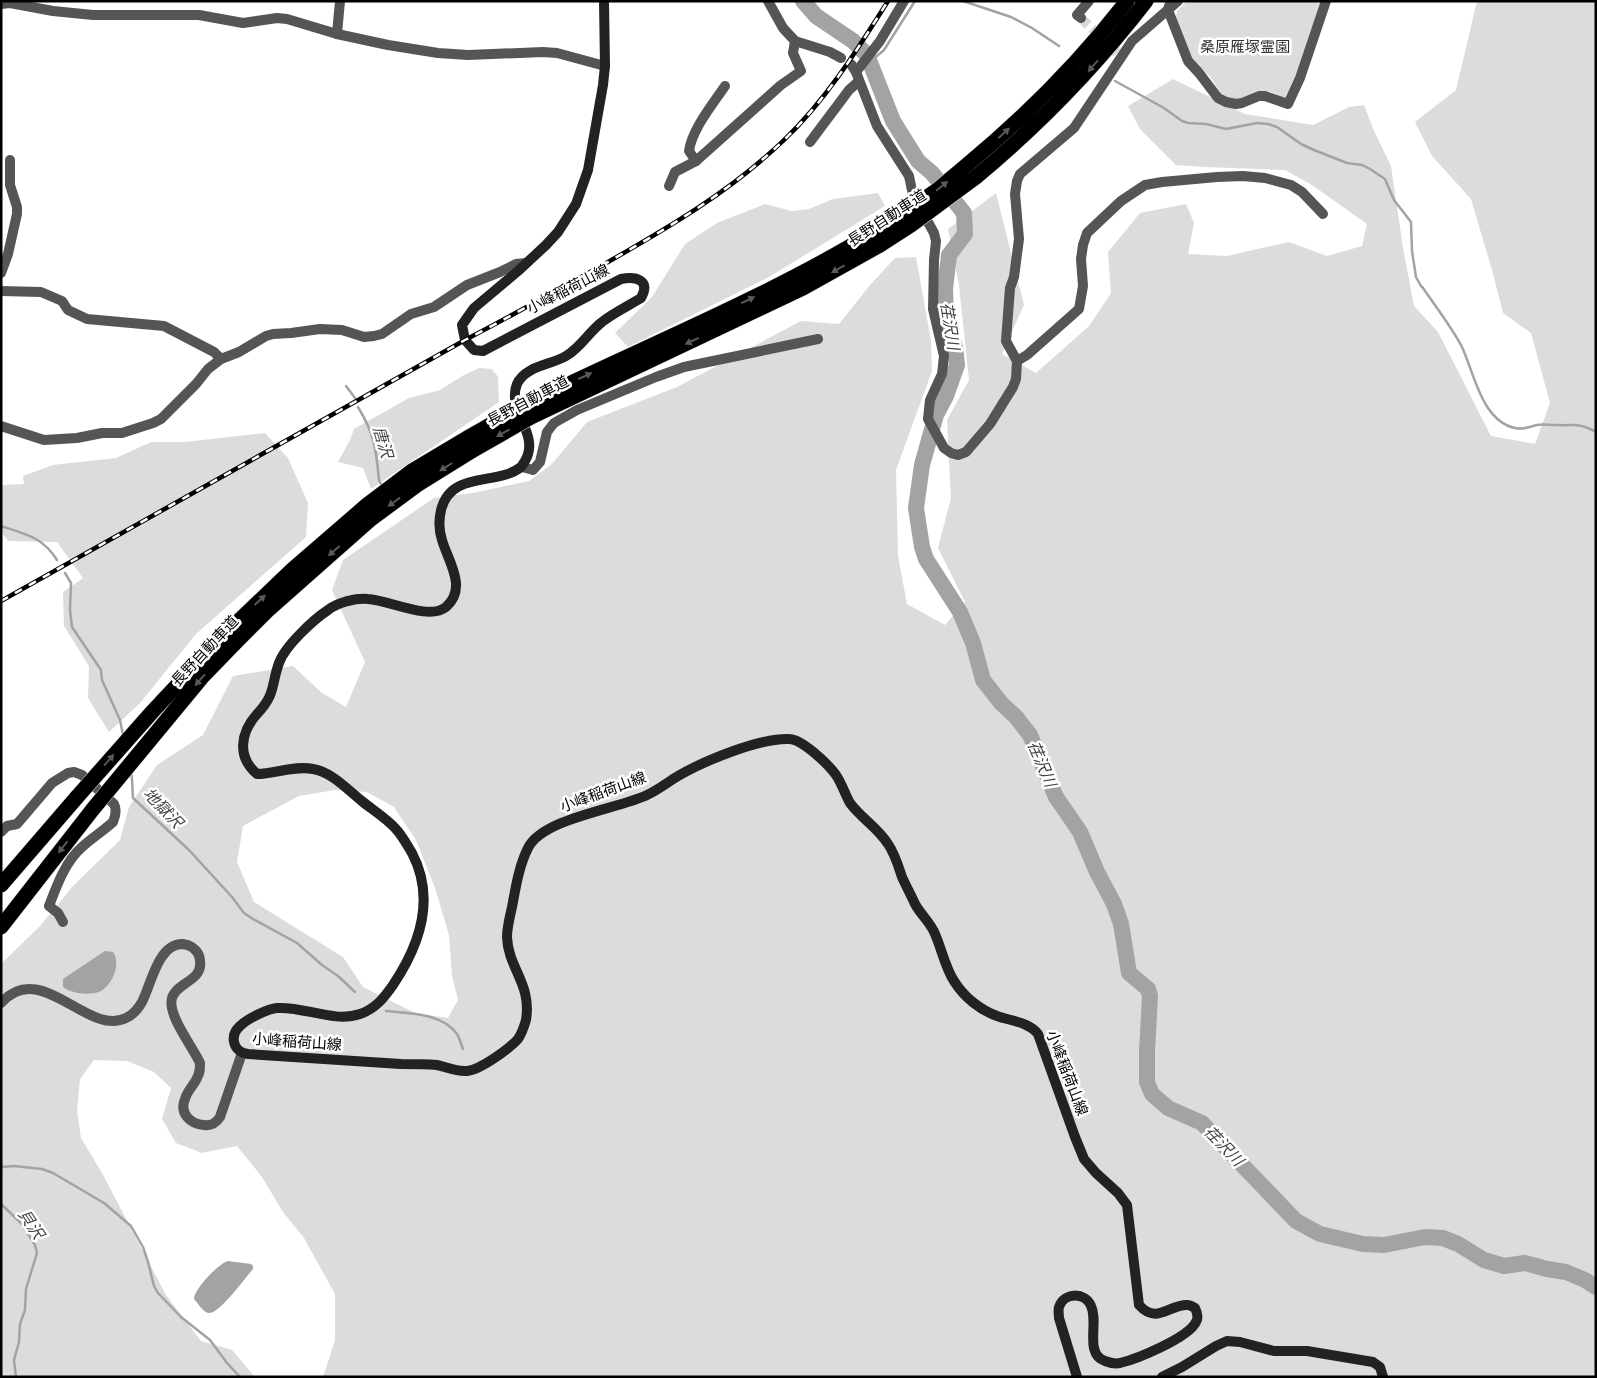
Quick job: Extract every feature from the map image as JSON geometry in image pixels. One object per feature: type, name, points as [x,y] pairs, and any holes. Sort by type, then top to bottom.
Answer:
[{"type":"highway","name":"長野自動車道","points":[[1,885],[146,718],[229,639],[287,593],[369,512],[414,478],[528,411],[795,292],[876,239],[931,210],[972,171],[1052,88],[1127,1]]},
{"type":"highway","name":"長野自動車道","points":[[972,171],[1034,127],[1115,40],[1146,1]]},
{"type":"highway","name":"長野自動車道","points":[[1,928],[93,809],[197,684],[229,639]]},
{"type":"main road","name":"小峰稲荷山線","points":[[604,1],[605,66],[603,85],[588,170],[576,204],[558,232],[546,245],[474,308],[462,325],[465,340],[474,350],[483,351],[621,279],[632,277],[640,280],[644,285],[644,292],[641,298],[602,322],[566,356],[528,372],[521,378],[515,394],[516,402],[530,437],[528,456],[522,467],[506,474],[465,483],[446,497],[441,509],[441,538],[457,579],[454,596],[445,608],[433,612],[422,612],[367,599],[348,601],[330,608],[313,621],[286,650],[279,662],[271,696],[244,732],[245,759],[249,768],[257,774],[299,768],[312,768],[328,774],[395,828],[416,860],[424,887],[420,928],[402,971],[381,1001],[370,1010],[358,1015],[332,1015],[276,1008],[261,1013],[240,1026],[235,1034],[234,1042],[237,1049],[242,1053],[438,1065],[465,1072],[474,1070],[512,1046],[524,1027],[527,1001],[519,974],[512,960],[507,938],[518,875],[522,859],[530,844],[542,833],[559,824],[647,795],[705,762],[747,747],[780,739],[793,739],[828,765],[838,777],[848,799],[857,812],[875,828],[888,844],[917,908],[934,931],[947,968],[960,990],[983,1010],[995,1016],[1033,1028],[1038,1034],[1074,1137],[1084,1159],[1127,1205],[1139,1305],[1145,1312],[1154,1314],[1187,1305],[1195,1308],[1198,1314],[1197,1322],[1187,1332],[1174,1340],[1147,1353],[1118,1363],[1110,1363],[1102,1360],[1096,1354],[1093,1347],[1094,1314],[1091,1304],[1086,1298],[1077,1295],[1069,1296],[1062,1301],[1058,1308],[1059,1318],[1077,1377]]},
{"type":"main road","points":[[1162,1377],[1227,1341],[1240,1342],[1274,1351],[1307,1351],[1373,1362],[1380,1368],[1383,1377]]},
{"type":"street","points":[[337,34],[340,1]]},
{"type":"street","points":[[768,1],[783,28],[795,41],[830,52],[841,58]]},
{"type":"street","points":[[810,142],[849,90],[856,71],[880,41],[904,1]]},
{"type":"street","points":[[1081,18],[1077,15],[1089,1]]},
{"type":"street","points":[[1018,361],[1006,341],[1010,288],[1014,277],[1019,239],[1015,194],[1020,174],[1074,128],[1120,54],[1170,6],[1178,1]]},
{"type":"street","points":[[1170,6],[1188,62],[1218,98],[1226,102],[1242,104],[1259,96],[1265,96],[1288,104],[1300,78],[1326,1]]},
{"type":"street","points":[[1,4],[10,3],[53,12],[93,15],[198,15],[243,23],[277,18],[287,19],[337,34],[438,53],[468,55],[557,53],[605,66]]},
{"type":"street","points":[[669,186],[675,172],[696,161],[781,84],[801,71],[793,53],[795,41]]},
{"type":"street","points":[[856,71],[877,126],[909,176],[914,195],[934,233],[936,241],[933,309],[944,356],[942,374],[930,400],[928,419],[944,448],[958,455],[966,452],[990,424],[1013,387],[1018,361],[1079,309],[1084,286],[1081,259],[1087,233],[1121,201],[1145,185],[1217,177],[1243,176],[1265,178],[1291,185],[1302,192],[1323,214]]},
{"type":"street","points":[[696,161],[689,151],[690,145],[701,122],[725,86]]},
{"type":"street","points":[[1,273],[8,254],[17,214],[17,207],[10,185],[10,160]]},
{"type":"street","points":[[1,426],[44,440],[77,438],[102,433],[122,434],[161,420],[208,369],[221,359],[239,352],[266,336],[320,328],[342,330],[364,337],[382,334],[411,314],[434,306],[467,285],[516,264],[526,262]]},
{"type":"street","points":[[1,291],[42,292],[62,301],[68,310],[88,319],[164,326],[214,352],[221,359]]},
{"type":"street","points":[[522,467],[534,470],[540,462],[547,432],[554,423],[576,410],[684,367],[818,339]]},
{"type":"street","points":[[1,832],[7,826],[17,824],[52,783],[68,772],[82,775],[114,804],[116,816],[113,822],[82,847],[67,866],[57,885],[49,906],[58,913],[63,922]]},
{"type":"street","points":[[1,1003],[12,993],[19,991],[28,989],[45,991],[105,1021],[120,1020],[132,1015],[142,1002],[160,959],[166,950],[178,944],[187,944],[197,952],[200,966],[193,978],[175,991],[171,1006],[200,1063],[198,1078],[184,1100],[183,1106],[184,1113],[193,1123],[210,1126],[220,1117],[242,1053]]},
{"type":"green space","name":"桑原雁塚霊園","points":[[1187,1],[1321,1],[1295,77],[1285,97],[1265,91],[1238,99],[1223,95],[1210,77],[1193,60],[1185,45],[1176,16],[1177,11]]},
{"type":"green space","points":[[1477,1],[1596,1],[1596,1377],[323,1377],[335,1340],[335,1294],[304,1238],[283,1212],[262,1177],[237,1146],[202,1153],[176,1143],[162,1119],[171,1088],[154,1072],[127,1061],[94,1060],[80,1079],[77,1110],[81,1138],[102,1173],[166,1295],[201,1341],[232,1350],[255,1377],[1,1377],[1,964],[40,926],[74,885],[120,840],[129,807],[157,765],[203,735],[233,676],[293,666],[322,693],[346,707],[365,662],[332,590],[343,560],[434,498],[473,493],[529,481],[552,464],[587,422],[677,387],[801,321],[839,324],[870,285],[895,258],[916,257],[931,341],[932,371],[896,470],[898,556],[907,604],[945,625],[965,602],[938,548],[951,498],[947,420],[969,380],[959,285],[948,229],[996,193],[1024,305],[1002,354],[1036,373],[1089,326],[1111,293],[1108,252],[1140,213],[1186,204],[1194,223],[1188,254],[1227,256],[1289,242],[1327,256],[1362,246],[1367,224],[1312,185],[1285,170],[1176,165],[1140,129],[1128,106],[1173,79],[1245,114],[1313,125],[1349,107],[1364,105],[1391,166],[1414,306],[1438,332],[1491,436],[1535,444],[1550,403],[1531,333],[1503,313],[1471,199],[1432,156],[1415,122],[1456,90]],"holes":[[[335,790],[367,792],[394,807],[416,840],[435,888],[449,935],[452,976],[458,1000],[448,1018],[415,1013],[363,987],[343,957],[254,902],[237,862],[243,826],[299,796]]]},
{"type":"green space","points":[[878,193],[885,206],[769,277],[628,347],[615,333],[652,297],[685,244],[717,223],[765,204],[792,211],[809,209],[833,199]]},
{"type":"green space","points":[[479,368],[492,369],[498,377],[499,402],[371,489],[363,468],[338,462],[354,429],[409,398],[440,390]]},
{"type":"green space","points":[[265,433],[288,458],[308,503],[306,537],[196,634],[140,703],[109,732],[88,698],[89,666],[64,626],[63,592],[83,578],[57,542],[8,541],[1,531],[1,485],[24,484],[23,476],[53,465],[116,458],[151,442],[185,442]]},
{"type":"shaded area","points":[[105,951],[113,952],[116,967],[109,984],[105,988],[97,993],[87,994],[76,993],[63,987],[63,979]]},
{"type":"shaded area","points":[[228,1261],[251,1264],[253,1269],[219,1308],[208,1313],[194,1299],[195,1295],[208,1277],[219,1266]]},
{"type":"waterway","name":"荏沢川","points":[[803,1],[816,16],[853,41],[867,55],[893,121],[918,161],[932,173],[964,213],[965,234],[949,255],[945,289],[946,318],[955,347],[957,365],[946,396],[936,415],[922,465],[916,508],[922,547],[926,559],[960,612],[973,643],[983,680],[1030,735],[1056,797],[1080,832],[1097,872],[1114,904],[1121,924],[1129,973],[1148,989],[1150,996],[1147,1082],[1152,1094],[1168,1108],[1202,1123],[1296,1221],[1320,1234],[1363,1244],[1384,1245],[1425,1237],[1443,1238],[1458,1244],[1484,1260],[1504,1266],[1525,1263],[1566,1272],[1596,1287]]},
{"type":"waterway","points":[[870,62],[884,50],[915,1]]},
{"type":"waterway","points":[[963,1],[1011,17],[1059,46]]},
{"type":"waterway","points":[[1115,81],[1164,108],[1182,121],[1226,129],[1257,123],[1268,124],[1277,127],[1301,144],[1347,163],[1362,165],[1385,179],[1394,200],[1411,222],[1412,251],[1416,277],[1461,345],[1480,394],[1494,416],[1503,423],[1518,429],[1537,425],[1576,425],[1596,432]]},
{"type":"waterway","points":[[346,386],[355,398]]},
{"type":"waterway","name":"唐沢","points":[[358,407],[371,434],[376,451],[381,484]]},
{"type":"waterway","name":"地獄沢","points":[[1,526],[33,537],[46,546],[57,560]]},
{"type":"waterway","name":"地獄沢","points":[[65,573],[71,583],[70,610],[72,627],[101,670],[102,680],[120,720],[123,735]]},
{"type":"waterway","name":"地獄沢","points":[[131,772],[133,798],[189,850],[244,913],[297,943],[355,992]]},
{"type":"waterway","name":"地獄沢","points":[[386,1011],[424,1015],[443,1022],[457,1034],[463,1049]]},
{"type":"waterway","points":[[1,1167],[14,1166],[42,1169],[53,1173],[104,1203],[131,1226],[143,1247],[154,1286],[158,1293],[181,1317],[210,1340],[240,1377]]},
{"type":"waterway","name":"貝沢","points":[[1,1204],[21,1223],[35,1245],[37,1253],[26,1289],[25,1310],[20,1324],[19,1342],[14,1360],[16,1377]]},
{"type":"tunnel","points":[[1081,18],[1117,53]]},
{"type":"railway","points":[[1,601],[465,340],[601,266],[697,209],[763,159],[799,125],[840,74],[888,1]]}]
